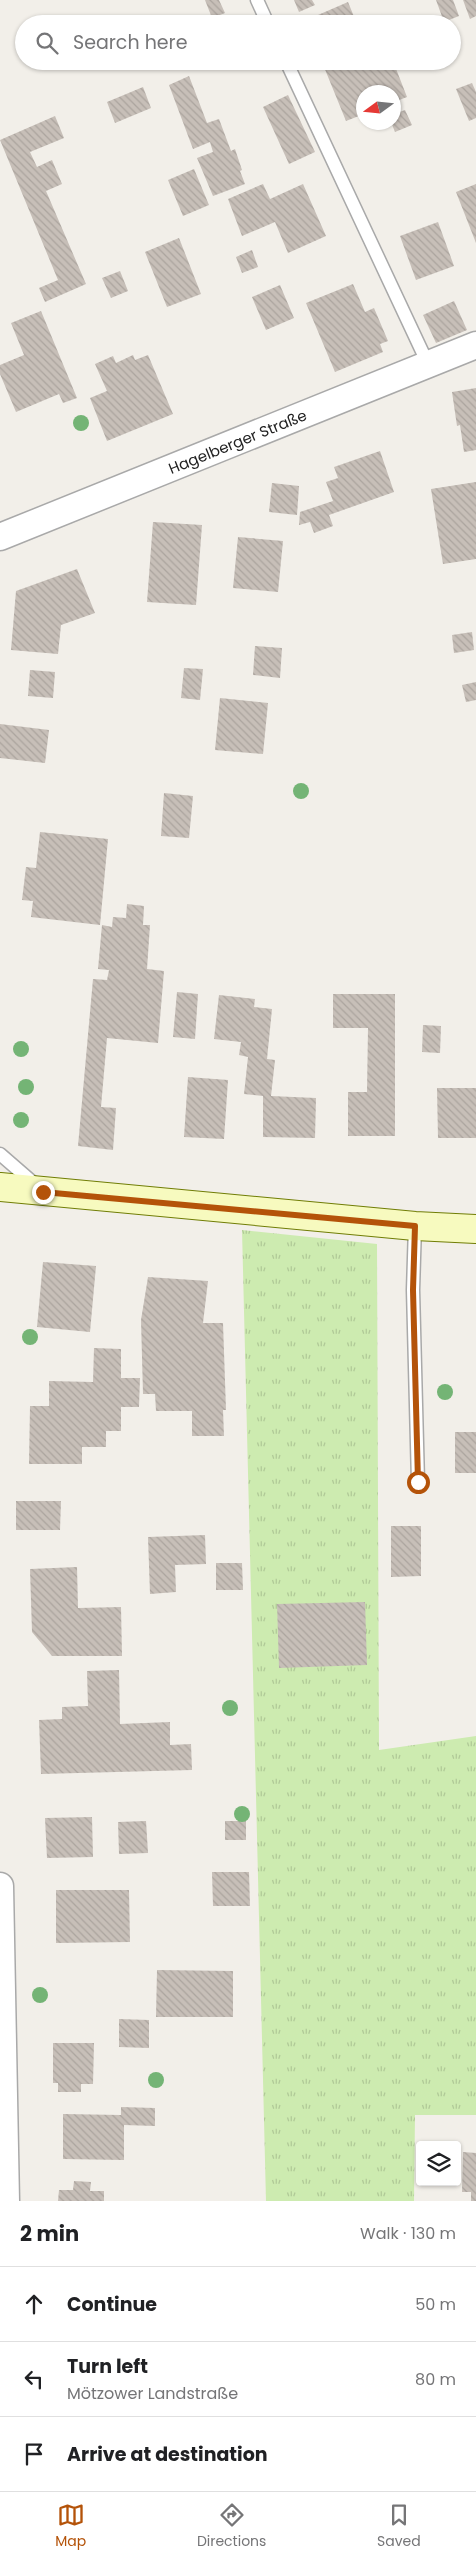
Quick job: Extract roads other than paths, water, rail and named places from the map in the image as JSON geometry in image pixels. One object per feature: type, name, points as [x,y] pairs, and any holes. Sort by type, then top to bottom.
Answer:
[{"type":"main road","points":[[0,1187],[415,1226],[476,1229]]},
{"type":"street","name":"Hagelberger Straße","points":[[0,536],[476,345]]},
{"type":"street","points":[[0,1886],[6,2201]]},
{"type":"lane","points":[[257,0],[264,15]]},
{"type":"lane","points":[[290,70],[428,364]]},
{"type":"lane","points":[[0,1154],[43,1192]]},
{"type":"lane","points":[[415,1226],[413,1290],[418,1482]]}]
